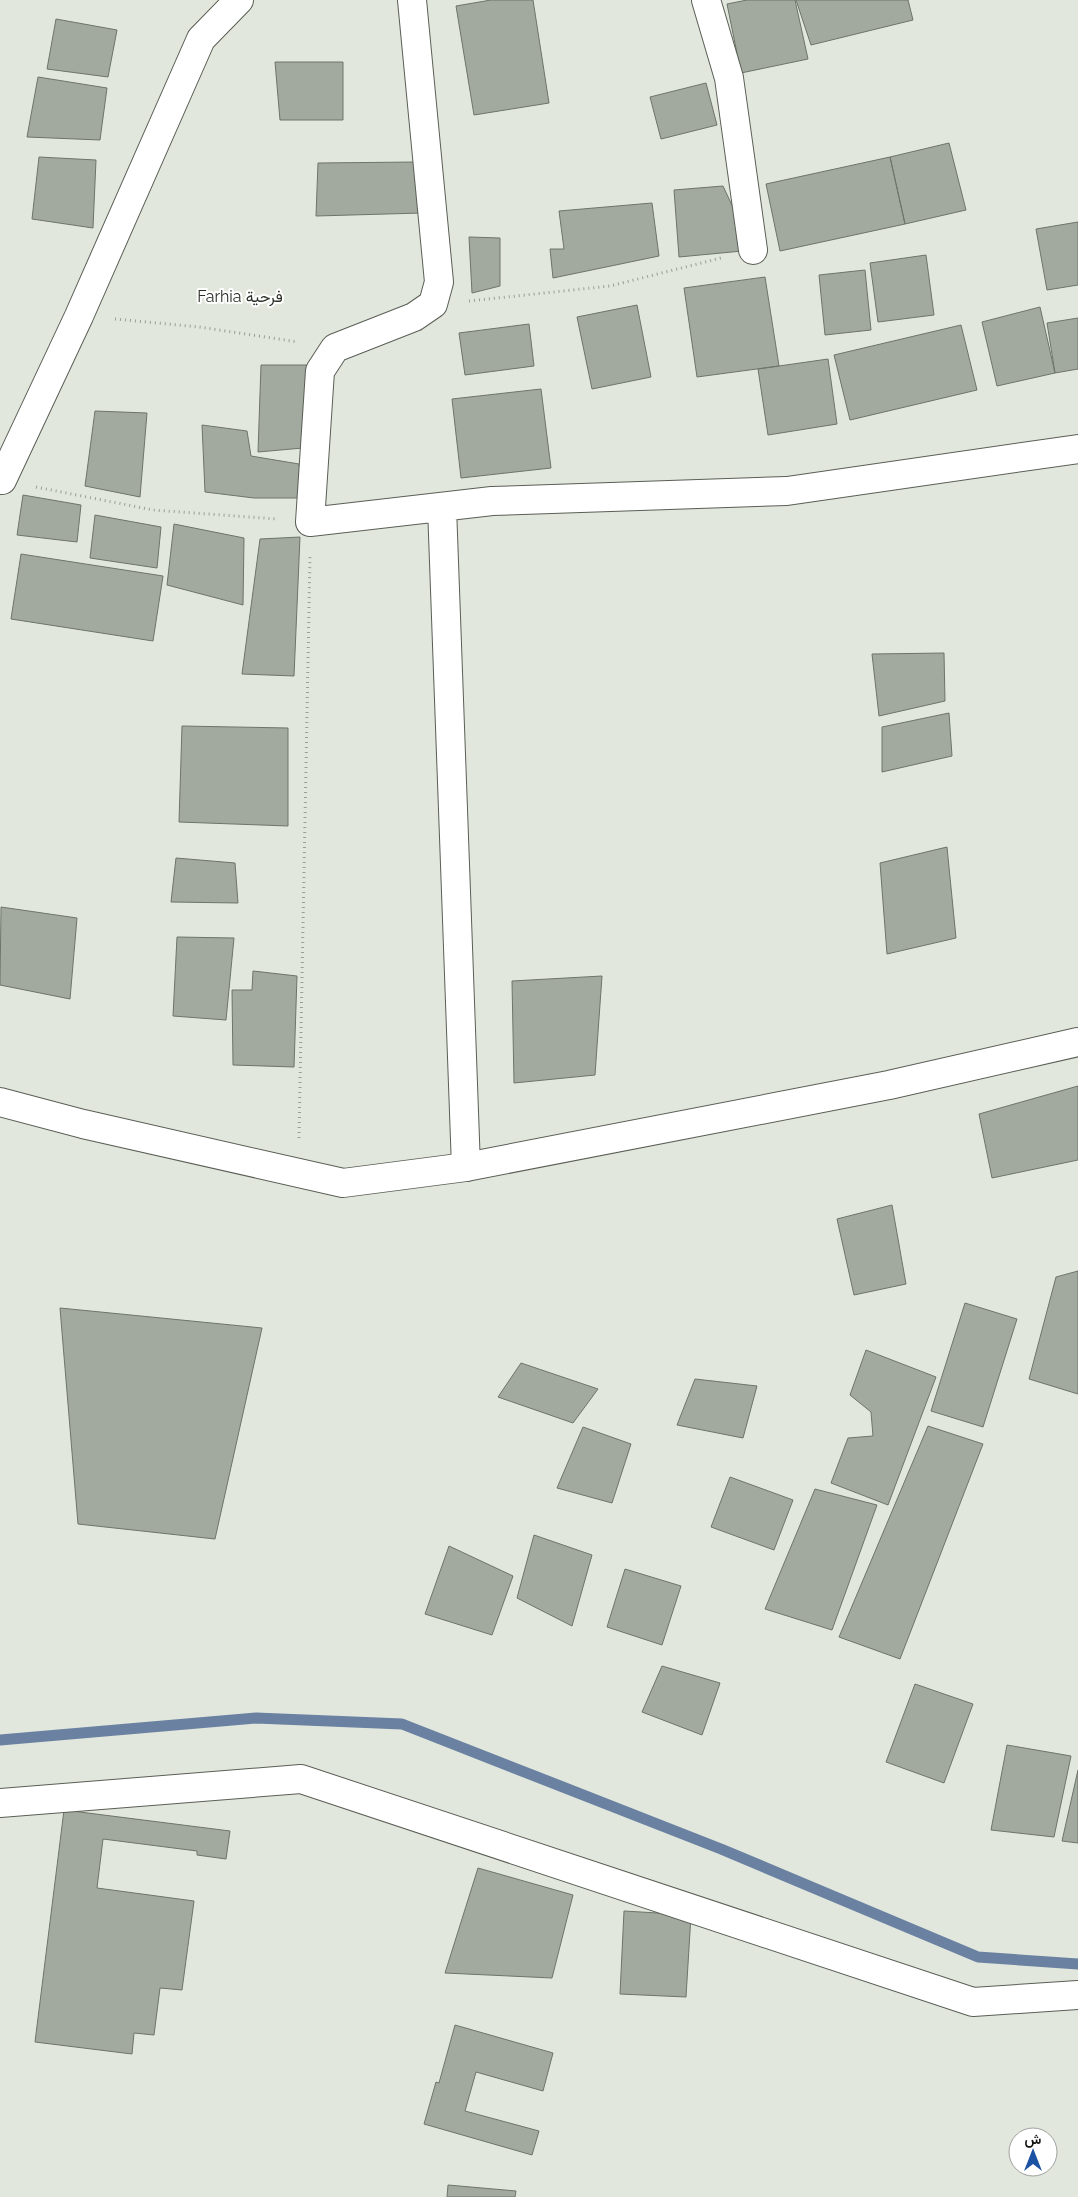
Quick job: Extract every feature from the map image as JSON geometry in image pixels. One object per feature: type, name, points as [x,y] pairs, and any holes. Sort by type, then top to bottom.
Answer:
[{"type":"street","points":[[2,480],[79,316],[201,39],[239,0]]},
{"type":"street","points":[[412,0],[439,282],[434,304],[414,317],[335,348],[320,371],[310,522],[492,501],[787,491],[1078,449]]},
{"type":"street","points":[[706,0],[729,78],[753,250]]},
{"type":"street","points":[[442,507],[466,1166]]},
{"type":"street","points":[[0,1102],[83,1124],[343,1183],[466,1166],[889,1085],[1078,1042]]},
{"type":"street","points":[[0,1803],[301,1779],[973,2002],[1078,1995]]},
{"type":"path","points":[[434,304],[610,286],[753,250]]},
{"type":"path","points":[[79,316],[199,328],[335,348]]},
{"type":"path","points":[[2,480],[153,510],[310,522],[299,1172]]},
{"type":"building","points":[[491,0],[533,0],[549,103],[474,115],[456,6]]},
{"type":"building","points":[[747,0],[795,0],[808,59],[741,73],[727,4]]},
{"type":"building","points":[[796,0],[908,0],[913,20],[811,45]]},
{"type":"building","points":[[56,19],[117,30],[108,77],[47,69]]},
{"type":"building","points":[[275,62],[343,62],[343,120],[280,120]]},
{"type":"building","points":[[38,77],[107,88],[100,140],[27,137]]},
{"type":"building","points":[[706,83],[717,125],[661,139],[650,97]]},
{"type":"building","points":[[949,143],[966,210],[905,224],[890,157]]},
{"type":"building","points":[[39,157],[96,160],[93,228],[32,219]]},
{"type":"building","points":[[890,157],[905,224],[780,251],[766,184]]},
{"type":"building","points":[[415,162],[422,213],[316,216],[318,163]]},
{"type":"building","points":[[723,186],[753,250],[679,257],[674,190]]},
{"type":"building","points":[[652,203],[659,256],[553,278],[550,249],[564,249],[559,211]]},
{"type":"building","points":[[1078,222],[1078,285],[1047,290],[1036,229]]},
{"type":"building","points":[[469,237],[500,238],[500,286],[472,293]]},
{"type":"building","points":[[926,255],[934,315],[878,322],[870,263]]},
{"type":"building","points":[[865,270],[871,330],[825,335],[819,275]]},
{"type":"building","points":[[765,277],[779,366],[697,377],[684,288]]},
{"type":"building","points":[[637,305],[651,377],[592,389],[577,317]]},
{"type":"building","points":[[1040,307],[1055,373],[997,386],[982,322]]},
{"type":"building","points":[[1078,318],[1078,369],[1055,373],[1047,323]]},
{"type":"building","points":[[529,324],[534,366],[465,375],[459,333]]},
{"type":"building","points":[[961,325],[977,390],[850,420],[834,355]]},
{"type":"building","points":[[828,359],[837,424],[768,435],[758,369]]},
{"type":"building","points":[[261,365],[309,365],[303,448],[258,452]]},
{"type":"building","points":[[541,389],[551,468],[461,478],[452,399]]},
{"type":"building","points":[[95,411],[147,413],[140,497],[85,486]]},
{"type":"building","points":[[202,425],[247,431],[251,456],[299,464],[303,498],[254,498],[205,492]]},
{"type":"building","points":[[23,495],[81,505],[77,542],[17,535]]},
{"type":"building","points":[[95,515],[161,527],[157,568],[90,558]]},
{"type":"building","points":[[174,524],[244,538],[243,605],[167,585]]},
{"type":"building","points":[[300,537],[294,676],[242,674],[260,539]]},
{"type":"building","points":[[21,554],[163,576],[153,641],[11,619]]},
{"type":"building","points":[[944,653],[945,701],[879,716],[872,654]]},
{"type":"building","points":[[949,713],[952,756],[882,772],[882,727]]},
{"type":"building","points":[[182,726],[288,728],[288,826],[179,822]]},
{"type":"building","points":[[947,847],[956,938],[887,954],[880,863]]},
{"type":"building","points":[[176,858],[235,863],[238,903],[171,902]]},
{"type":"building","points":[[1,907],[77,918],[70,999],[0,985]]},
{"type":"building","points":[[177,937],[234,938],[226,1020],[173,1016]]},
{"type":"building","points":[[253,971],[297,976],[294,1067],[233,1065],[232,990],[252,990]]},
{"type":"building","points":[[602,976],[595,1075],[514,1083],[512,981]]},
{"type":"building","points":[[1078,1086],[1078,1160],[992,1178],[979,1114]]},
{"type":"building","points":[[892,1205],[906,1284],[854,1295],[837,1219]]},
{"type":"building","points":[[1078,1271],[1078,1394],[1029,1379],[1056,1277]]},
{"type":"building","points":[[965,1303],[1017,1319],[983,1427],[931,1411]]},
{"type":"building","points":[[60,1308],[262,1328],[215,1539],[78,1524]]},
{"type":"building","points":[[866,1350],[936,1377],[888,1505],[831,1483],[848,1438],[873,1436],[871,1412],[850,1395]]},
{"type":"building","points":[[521,1363],[598,1389],[573,1423],[498,1397]]},
{"type":"building","points":[[695,1379],[757,1386],[743,1438],[677,1425]]},
{"type":"building","points":[[928,1426],[983,1444],[900,1659],[839,1637]]},
{"type":"building","points":[[583,1427],[631,1444],[612,1503],[557,1488]]},
{"type":"building","points":[[730,1477],[793,1500],[774,1550],[711,1527]]},
{"type":"building","points":[[815,1489],[877,1505],[832,1630],[765,1609]]},
{"type":"building","points":[[534,1535],[592,1555],[572,1626],[517,1598]]},
{"type":"building","points":[[449,1546],[513,1576],[492,1635],[425,1614]]},
{"type":"building","points":[[625,1569],[681,1586],[662,1645],[607,1627]]},
{"type":"building","points":[[662,1666],[720,1683],[702,1735],[642,1712]]},
{"type":"building","points":[[915,1684],[973,1704],[944,1783],[886,1762]]},
{"type":"building","points":[[1007,1745],[1071,1756],[1054,1837],[991,1830]]},
{"type":"building","points":[[1078,1770],[1078,1843],[1062,1841]]},
{"type":"building","points":[[64,1810],[230,1831],[226,1859],[197,1855],[197,1851],[103,1839],[97,1888],[194,1901],[182,1990],[160,1988],[154,2035],[134,2033],[132,2054],[35,2042]]},
{"type":"building","points":[[478,1868],[573,1895],[552,1978],[445,1973]]},
{"type":"building","points":[[624,1911],[691,1915],[686,1997],[620,1994]]},
{"type":"building","points":[[455,2025],[553,2053],[543,2091],[476,2072],[465,2111],[539,2131],[532,2155],[424,2124],[436,2082],[439,2083]]},
{"type":"building","points":[[448,2185],[516,2191],[515,2197],[447,2197]]},
{"type":"waterway","points":[[0,1740],[256,1718],[402,1724],[721,1849],[978,1957],[1078,1964]]},
{"type":"district","name":"Farhia فرحية","points":[[240,296]]}]
